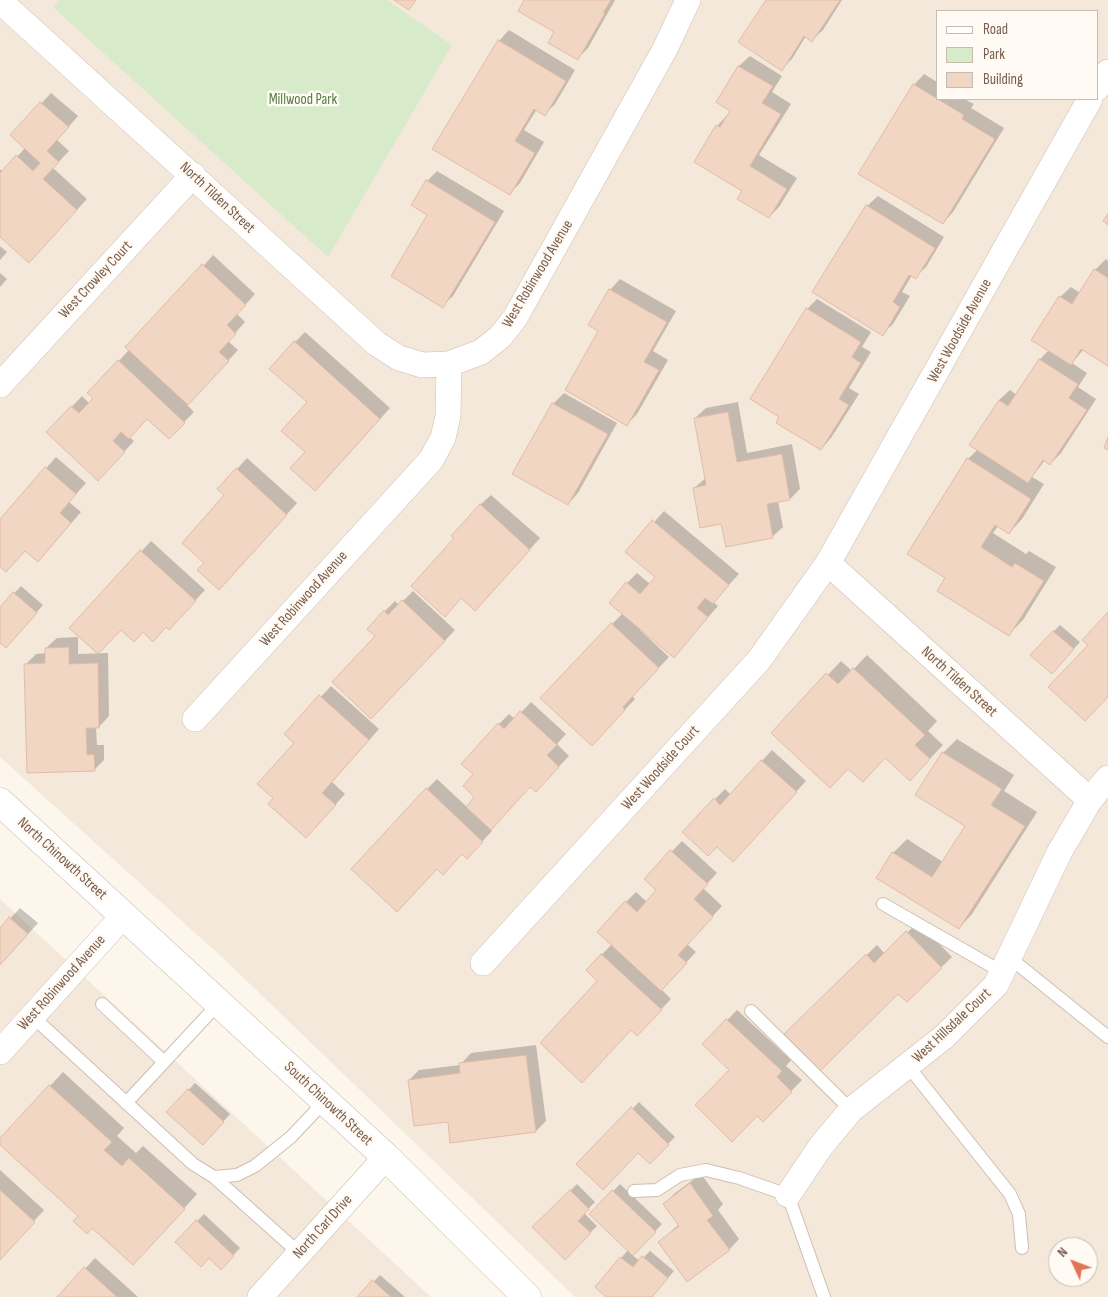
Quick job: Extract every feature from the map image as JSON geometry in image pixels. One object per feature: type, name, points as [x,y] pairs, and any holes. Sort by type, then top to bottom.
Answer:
[{"type":"street","name":"West Robinwood Avenue","points":[[194,718],[431,460],[443,438],[448,416],[449,364],[481,352],[500,337],[515,318],[665,49],[688,0]]},
{"type":"street","name":"North Tilden Street","points":[[0,1],[193,175],[376,344],[399,358],[422,365],[449,364]]},
{"type":"street","points":[[1098,87],[1108,72]]},
{"type":"street","name":"West Woodside Avenue","points":[[828,563],[1089,100]]},
{"type":"street","name":"West Crowley Court","points":[[0,385],[193,175]]},
{"type":"street","name":"North Tilden Street","points":[[828,563],[1090,800]]},
{"type":"street","name":"West Woodside Court","points":[[483,963],[760,660],[828,563]]},
{"type":"street","name":"West Hillsdale Court","points":[[788,1195],[821,1146],[851,1110],[945,1036],[996,985],[1055,860],[1090,800],[1108,778]]},
{"type":"street","name":"North Chinowth Street","points":[[0,802],[124,915]]},
{"type":"street","name":"West Robinwood Avenue","points":[[0,1052],[124,915]]},
{"type":"street","name":"South Chinowth Street","points":[[124,915],[386,1157],[527,1297]]},
{"type":"street","name":"North Carl Drive","points":[[260,1297],[386,1157]]},
{"type":"lane","points":[[883,904],[1006,965],[1108,1037]]},
{"type":"lane","points":[[126,1103],[219,1003]]},
{"type":"lane","points":[[102,1004],[164,1062]]},
{"type":"lane","points":[[750,1011],[851,1110]]},
{"type":"lane","points":[[32,1016],[193,1164],[214,1177],[299,1253]]},
{"type":"lane","points":[[908,1066],[1010,1194],[1019,1214],[1022,1248]]},
{"type":"lane","points":[[214,1177],[238,1176],[255,1166],[291,1137],[325,1101]]},
{"type":"lane","points":[[634,1191],[657,1190],[680,1175],[706,1170],[739,1178],[788,1195],[824,1297]]},
{"type":"shaded area","points":[[0,0],[1108,0],[1108,1297],[575,1297],[225,960],[0,757]]},
{"type":"shaded area","points":[[0,899],[431,1297],[0,1297]]},
{"type":"green space","name":"Millwood Park","points":[[60,0],[387,0],[452,45],[328,257],[53,7]]},
{"type":"building","points":[[394,0],[416,0],[409,10]]},
{"type":"building","points":[[524,0],[611,0],[578,60],[548,43],[554,32],[518,11]]},
{"type":"building","points":[[766,0],[840,0],[812,42],[804,36],[782,71],[738,42]]},
{"type":"building","points":[[498,40],[566,81],[545,116],[534,109],[515,141],[535,153],[510,195],[432,149]]},
{"type":"building","points":[[738,66],[773,86],[762,103],[781,114],[750,166],[787,189],[769,218],[737,199],[742,191],[694,162],[716,125],[720,127],[730,111],[716,102]]},
{"type":"building","points":[[913,84],[936,98],[936,100],[939,100],[964,115],[962,119],[995,139],[943,224],[858,174]]},
{"type":"building","points":[[40,102],[69,127],[47,151],[59,162],[43,179],[77,210],[29,263],[0,237],[0,173],[16,155],[33,171],[40,163],[10,135]]},
{"type":"building","points":[[426,180],[495,222],[443,308],[391,276],[427,215],[411,205]]},
{"type":"building","points":[[866,205],[935,248],[916,279],[909,275],[893,302],[900,307],[883,336],[812,292]]},
{"type":"building","points":[[1108,214],[1108,225],[1103,221]]},
{"type":"building","points":[[202,264],[246,305],[227,325],[236,334],[219,352],[229,361],[188,405],[125,347]]},
{"type":"building","points":[[1094,269],[1108,278],[1108,366],[1081,349],[1071,365],[1031,340],[1059,296],[1072,304]]},
{"type":"building","points":[[609,289],[667,322],[644,362],[659,370],[627,426],[565,390],[598,331],[588,325]]},
{"type":"building","points":[[806,308],[861,342],[852,357],[861,363],[839,399],[849,405],[821,450],[776,423],[779,417],[750,399]]},
{"type":"building","points":[[294,341],[380,419],[315,491],[290,468],[305,452],[281,431],[307,402],[269,369]]},
{"type":"building","points":[[1039,359],[1078,384],[1069,398],[1087,410],[1050,465],[1043,460],[1028,483],[969,445],[999,400],[1008,406]]},
{"type":"building","points":[[118,360],[185,423],[169,439],[147,419],[129,439],[121,432],[113,441],[125,452],[98,481],[46,432],[71,406],[79,413],[93,398],[87,393]]},
{"type":"building","points":[[552,403],[608,434],[568,505],[512,474]]},
{"type":"building","points":[[728,412],[737,462],[782,454],[790,500],[767,504],[773,538],[726,547],[721,524],[700,528],[693,488],[706,485],[694,418]]},
{"type":"building","points":[[1108,437],[1108,450],[1104,448]]},
{"type":"building","points":[[967,458],[1031,499],[1009,534],[995,525],[981,547],[1012,567],[1015,563],[1044,581],[1009,636],[937,591],[945,578],[907,554]]},
{"type":"building","points":[[45,467],[76,494],[60,513],[71,523],[38,562],[25,551],[6,572],[0,567],[0,519]]},
{"type":"building","points":[[236,468],[287,515],[219,590],[197,570],[204,563],[182,543],[224,495],[217,489]]},
{"type":"building","points":[[480,504],[530,550],[475,611],[461,598],[445,617],[411,586],[454,538],[451,536]]},
{"type":"building","points":[[652,520],[729,585],[713,604],[705,598],[697,608],[708,617],[674,658],[609,603],[626,582],[640,594],[655,577],[625,552]]},
{"type":"building","points":[[140,550],[196,601],[169,630],[166,627],[153,642],[143,632],[134,642],[121,630],[98,654],[69,628]]},
{"type":"building","points":[[13,592],[37,613],[6,648],[0,643],[0,607]]},
{"type":"building","points":[[402,600],[445,641],[371,719],[332,682],[375,636],[367,629],[384,610],[388,615]]},
{"type":"building","points":[[1108,612],[1108,697],[1085,721],[1048,687],[1088,645],[1082,640]]},
{"type":"building","points":[[611,623],[659,668],[623,707],[625,710],[592,746],[540,698]]},
{"type":"building","points":[[1053,631],[1074,649],[1052,674],[1030,655]]},
{"type":"building","points":[[69,647],[69,664],[98,663],[99,728],[86,728],[87,755],[94,754],[95,771],[27,773],[24,664],[45,663],[45,648]]},
{"type":"building","points":[[853,668],[925,735],[915,745],[930,759],[910,781],[885,758],[863,782],[848,769],[830,788],[771,733],[826,673],[838,684]]},
{"type":"building","points":[[319,695],[369,740],[322,793],[336,805],[306,838],[268,804],[273,798],[257,784],[294,743],[284,734]]},
{"type":"building","points":[[520,711],[557,745],[547,755],[559,767],[536,792],[530,787],[491,830],[466,807],[474,797],[463,786],[473,774],[461,764],[498,723],[504,729]]},
{"type":"building","points":[[942,752],[1002,789],[991,805],[1025,826],[959,929],[876,878],[892,852],[932,877],[965,826],[915,795]]},
{"type":"building","points":[[761,760],[797,792],[733,862],[717,847],[708,856],[682,832],[714,798],[720,805]]},
{"type":"building","points":[[426,788],[483,842],[467,859],[462,854],[443,875],[437,869],[397,912],[351,869]]},
{"type":"building","points":[[670,850],[708,884],[694,899],[713,917],[678,955],[687,963],[661,991],[597,932],[625,901],[637,912],[656,890],[644,879]]},
{"type":"building","points":[[9,917],[28,934],[0,965],[0,928]]},
{"type":"building","points":[[906,931],[942,968],[907,1002],[898,994],[820,1071],[784,1034],[866,954],[874,963]]},
{"type":"building","points":[[601,954],[662,1010],[637,1036],[631,1030],[582,1083],[540,1043],[597,981],[586,970]]},
{"type":"building","points":[[726,1019],[782,1071],[777,1077],[792,1092],[763,1122],[757,1116],[732,1142],[695,1105],[729,1070],[702,1044]]},
{"type":"building","points":[[526,1055],[536,1132],[450,1143],[448,1122],[414,1126],[408,1080],[460,1073],[459,1063]]},
{"type":"building","points":[[49,1085],[112,1142],[104,1150],[122,1166],[129,1158],[185,1209],[133,1265],[92,1228],[87,1234],[73,1221],[78,1216],[0,1145],[0,1138]]},
{"type":"building","points":[[188,1089],[224,1122],[203,1145],[166,1112]]},
{"type":"building","points":[[631,1107],[669,1145],[650,1164],[638,1153],[603,1190],[576,1164]]},
{"type":"building","points":[[690,1183],[713,1216],[707,1220],[730,1250],[687,1282],[658,1242],[679,1226],[663,1204]]},
{"type":"building","points":[[0,1190],[35,1222],[0,1260]]},
{"type":"building","points":[[570,1190],[589,1209],[578,1221],[591,1233],[565,1260],[532,1227]]},
{"type":"building","points":[[612,1190],[656,1232],[633,1256],[589,1214]]},
{"type":"building","points":[[196,1220],[234,1256],[221,1270],[209,1258],[201,1267],[175,1242]]},
{"type":"building","points":[[642,1256],[668,1278],[652,1297],[606,1297],[595,1287],[620,1257],[633,1267]]},
{"type":"building","points":[[84,1267],[117,1297],[57,1297]]},
{"type":"building","points":[[372,1280],[391,1297],[357,1297]]}]
